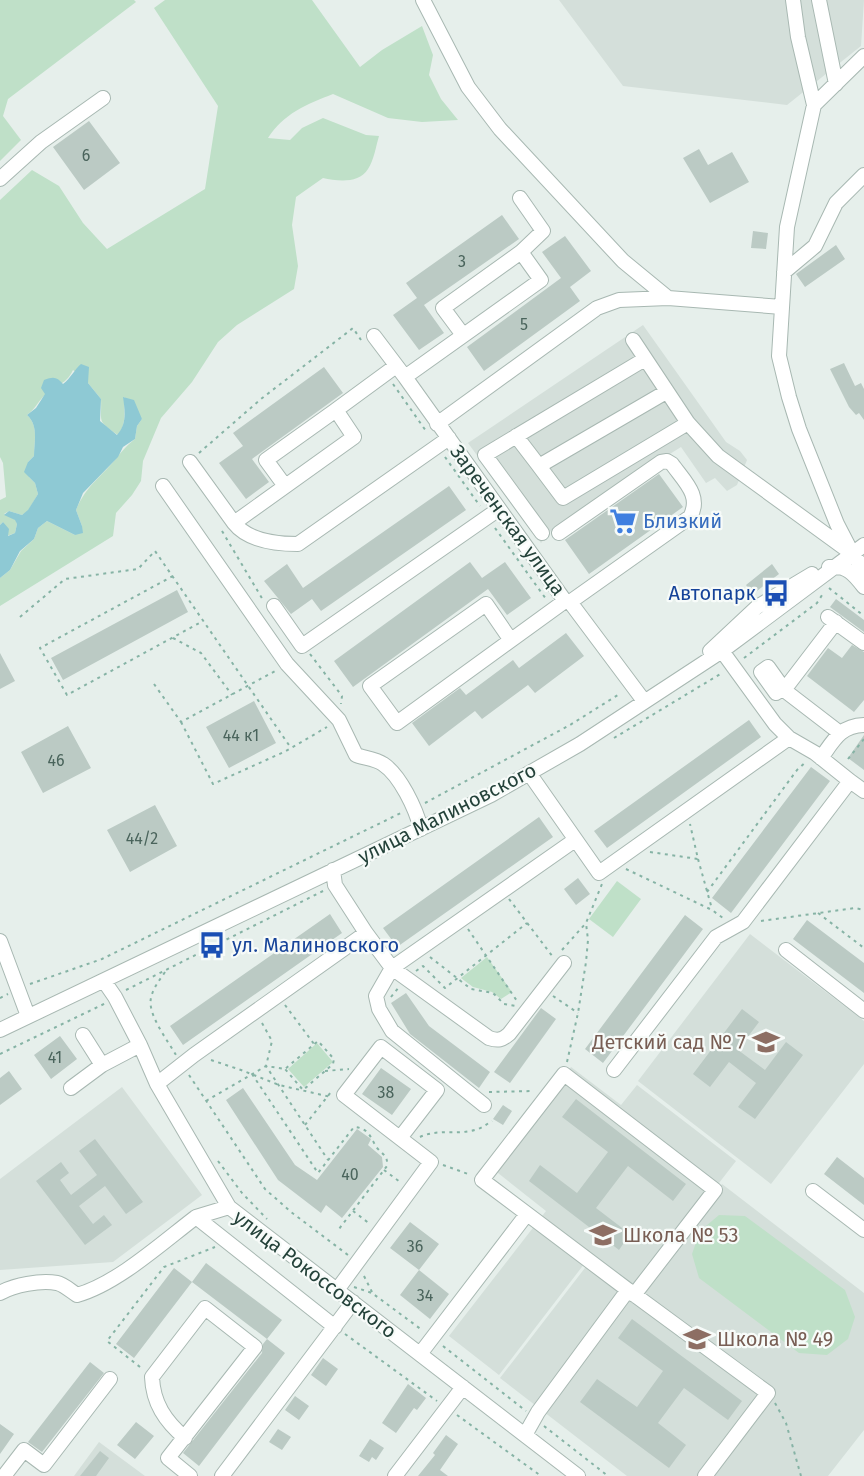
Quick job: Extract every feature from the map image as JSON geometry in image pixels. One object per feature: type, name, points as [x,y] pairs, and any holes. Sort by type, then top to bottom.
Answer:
[{"type":"street","points":[[423,0],[468,87],[500,129],[623,261],[668,298]]},
{"type":"street","points":[[793,0],[798,36],[814,105],[787,227],[779,356],[799,429],[829,503],[858,549],[864,569]]},
{"type":"street","points":[[819,0],[836,84]]},
{"type":"street","points":[[814,105],[864,56]]},
{"type":"street","points":[[0,179],[41,142],[103,98]]},
{"type":"street","points":[[784,272],[815,246],[836,202],[864,175]]},
{"type":"street","points":[[463,335],[443,308],[521,252],[543,231],[520,198]]},
{"type":"street","points":[[285,486],[266,460],[336,410],[395,372],[463,335],[541,280],[521,252]]},
{"type":"street","points":[[437,424],[597,308],[619,300],[668,298],[782,307]]},
{"type":"street","points":[[633,340],[688,423],[718,456],[858,549]]},
{"type":"street","name":"Зареченская улица","points":[[370,341],[449,438],[563,604],[644,701]]},
{"type":"street","points":[[542,533],[485,455],[645,359]]},
{"type":"street","points":[[539,466],[666,392]]},
{"type":"street","points":[[228,527],[354,437],[336,410]]},
{"type":"street","points":[[516,436],[563,498],[688,423]]},
{"type":"street","points":[[190,462],[228,527],[249,537],[298,544],[449,438]]},
{"type":"street","points":[[510,639],[486,604],[370,686],[397,723],[510,639],[690,517],[695,504],[694,497],[672,464],[667,461],[661,462],[559,533]]},
{"type":"street","points":[[164,486],[287,664],[339,720],[356,755],[383,764],[400,783],[415,808],[421,829]]},
{"type":"street","points":[[270,606],[303,646],[499,509]]},
{"type":"street","name":"улица Малиновского","points":[[0,1030],[491,795],[580,744],[723,651],[858,549]]},
{"type":"street","points":[[683,676],[757,607],[821,569],[846,568],[855,574],[864,587]]},
{"type":"street","points":[[836,738],[783,689],[832,619],[864,644]]},
{"type":"street","points":[[723,651],[775,724],[789,738],[818,756],[864,791]]},
{"type":"street","points":[[818,756],[849,726],[864,725]]},
{"type":"street","points":[[529,773],[598,873],[789,738]]},
{"type":"street","points":[[836,738],[831,754],[845,777]]},
{"type":"street","points":[[614,1070],[716,937],[743,922],[845,777]]},
{"type":"street","points":[[482,1098],[392,1031],[379,1009],[376,996],[392,968],[575,840]]},
{"type":"street","points":[[333,870],[335,885],[392,968],[489,1038],[504,1039],[509,1034],[535,1001],[560,961]]},
{"type":"street","points":[[157,1084],[194,1055],[366,933]]},
{"type":"street","points":[[0,941],[28,1016]]},
{"type":"street","points":[[786,950],[864,1011]]},
{"type":"street","name":"улица Рокоссовского","points":[[104,981],[140,1045],[157,1084],[229,1208],[340,1286],[353,1302],[525,1435],[569,1473]]},
{"type":"street","points":[[83,1035],[102,1065]]},
{"type":"street","points":[[71,1088],[102,1065],[140,1045]]},
{"type":"street","points":[[340,1286],[431,1162],[344,1095],[381,1047],[437,1090],[405,1141]]},
{"type":"street","points":[[525,1435],[535,1418],[631,1293],[715,1190],[564,1074],[482,1180],[631,1293],[768,1393],[705,1476]]},
{"type":"street","points":[[813,1191],[864,1230]]},
{"type":"street","points":[[0,1293],[36,1283],[58,1283],[77,1295],[93,1291],[140,1260],[196,1217],[229,1208]]},
{"type":"street","points":[[420,1354],[527,1214]]},
{"type":"street","points":[[196,1217],[335,1327]]},
{"type":"street","points":[[222,1476],[353,1302]]},
{"type":"street","points":[[185,1438],[169,1424],[158,1405],[152,1377],[205,1308],[255,1347],[185,1438],[168,1458],[190,1476]]},
{"type":"street","points":[[4,1476],[24,1450],[44,1465],[110,1379]]},
{"type":"street","points":[[395,1476],[464,1387]]},
{"type":"path","points":[[190,462],[235,420],[353,328],[370,341]]},
{"type":"path","points":[[395,372],[437,446],[546,600],[563,604]]},
{"type":"path","points":[[228,527],[270,606]]},
{"type":"path","points":[[20,617],[66,579],[138,569],[155,551],[291,748]]},
{"type":"path","points":[[173,576],[40,648],[67,695],[203,621]]},
{"type":"path","points":[[614,739],[733,667],[818,603],[826,586],[864,616]]},
{"type":"path","points":[[173,638],[201,653],[232,694]]},
{"type":"path","points":[[154,684],[181,722],[213,783],[291,748],[339,720],[342,696],[303,646]]},
{"type":"path","points":[[181,722],[287,664]]},
{"type":"path","points":[[0,998],[18,989],[102,959],[393,816],[415,808],[570,725],[624,691]]},
{"type":"path","points":[[848,759],[864,739]]},
{"type":"path","points":[[706,892],[798,770],[818,756]]},
{"type":"path","points":[[682,814],[690,825],[712,910]]},
{"type":"path","points":[[639,845],[644,851],[698,859]]},
{"type":"path","points":[[617,865],[712,910],[725,920],[772,921],[855,908],[864,910]]},
{"type":"path","points":[[565,1065],[569,1059],[578,1013],[588,940],[586,923],[602,888],[600,877]]},
{"type":"path","points":[[0,1054],[102,1006],[124,991],[335,885]]},
{"type":"path","points":[[503,890],[527,923],[560,961]]},
{"type":"path","points":[[818,913],[864,948]]},
{"type":"path","points":[[420,948],[471,989],[493,993],[504,1004],[521,1006],[461,919]]},
{"type":"path","points":[[389,1000],[406,978],[423,966],[445,988],[527,923]]},
{"type":"path","points":[[166,970],[154,988],[150,1001],[155,1020],[182,1064],[265,1189],[291,1212],[358,1262],[372,1293]]},
{"type":"path","points":[[278,996],[314,1044]]},
{"type":"path","points":[[535,1001],[554,996],[578,1013]]},
{"type":"path","points":[[256,1012],[272,1041],[266,1066],[328,1160]]},
{"type":"path","points":[[206,1101],[266,1066],[285,1069],[303,1090],[333,1064],[334,1059],[320,1042],[314,1044],[285,1069]]},
{"type":"path","points":[[194,1055],[220,1062],[279,1085],[354,1102]]},
{"type":"path","points":[[325,1071],[350,1069]]},
{"type":"path","points":[[252,1074],[318,1173],[357,1126],[374,1138],[376,1147],[388,1161],[387,1166],[339,1229]]},
{"type":"path","points":[[482,1098],[535,1091]]},
{"type":"path","points":[[305,1125],[327,1097]]},
{"type":"path","points":[[405,1141],[437,1132],[479,1129],[492,1122]]},
{"type":"path","points":[[215,1157],[242,1193],[267,1218]]},
{"type":"path","points":[[431,1162],[482,1180]]},
{"type":"path","points":[[140,1367],[107,1341],[164,1267],[226,1242]]},
{"type":"path","points":[[340,1286],[372,1293],[433,1338],[608,1476]]},
{"type":"path","points":[[768,1393],[786,1423],[801,1476]]},
{"type":"shaded area","points":[[559,0],[864,0],[861,46],[787,105],[623,86]]},
{"type":"shaded area","points":[[643,325],[726,442],[740,451],[747,460],[737,485],[727,491],[715,478],[706,483],[681,447],[554,527],[541,543],[468,443]]},
{"type":"shaded area","name":"Детский сад № 7","points":[[750,934],[864,1021],[864,1064],[771,1184],[638,1081]]},
{"type":"shaded area","name":"Школа № 53","points":[[571,1067],[621,1105],[637,1085],[736,1161],[634,1293],[588,1259],[499,1375],[449,1336],[546,1211],[493,1169]]},
{"type":"shaded area","points":[[122,1087],[202,1195],[113,1262],[0,1270],[0,1179]]},
{"type":"shaded area","name":"Школа № 49","points":[[722,1184],[864,1293],[864,1430],[828,1476],[627,1476],[500,1378],[588,1264],[633,1299]]},
{"type":"shaded area","points":[[99,1442],[145,1476],[74,1476]]},
{"type":"green space","points":[[0,0],[134,0],[136,2],[8,99],[3,116],[21,140],[0,161]]},
{"type":"green space","points":[[165,0],[312,0],[360,67],[382,50],[422,26],[433,55],[429,75],[441,99],[458,120],[422,122],[388,118],[333,94],[305,106],[281,122],[268,138],[290,140],[302,128],[323,118],[366,135],[379,136],[372,161],[364,174],[359,177],[347,180],[323,178],[296,197],[292,225],[298,266],[294,289],[237,325],[218,342],[192,382],[161,418],[143,461],[141,481],[116,513],[113,536],[0,606],[0,578],[10,570],[21,551],[34,539],[38,528],[47,521],[75,535],[82,526],[76,510],[80,501],[90,487],[135,439],[137,426],[142,419],[124,397],[123,426],[118,435],[103,423],[101,399],[73,370],[63,383],[48,392],[27,415],[31,419],[35,434],[34,456],[28,462],[29,477],[35,483],[38,494],[28,511],[22,515],[9,511],[4,514],[16,520],[17,524],[15,533],[7,536],[3,522],[0,525],[0,500],[6,497],[3,463],[0,457],[0,200],[32,170],[59,186],[83,223],[107,249],[205,189],[218,106],[154,8]]},
{"type":"green space","points":[[617,881],[641,899],[613,937],[589,919]]},
{"type":"green space","points":[[487,957],[512,992],[501,999],[492,992],[473,987],[461,978]]},
{"type":"green space","points":[[317,1043],[333,1062],[304,1087],[288,1069]]},
{"type":"green space","points":[[719,1215],[745,1216],[845,1290],[855,1317],[848,1339],[827,1355],[799,1353],[699,1278],[692,1254],[700,1231]]},
{"type":"water","points":[[81,364],[89,367],[88,383],[101,399],[100,421],[117,435],[124,422],[123,397],[134,400],[142,419],[137,426],[135,439],[123,447],[118,457],[83,493],[76,510],[83,533],[75,535],[47,521],[38,528],[34,539],[20,551],[10,570],[0,578],[0,525],[3,522],[9,529],[8,536],[15,533],[17,524],[15,520],[4,515],[9,511],[22,515],[38,494],[35,483],[24,472],[28,462],[34,456],[35,440],[33,424],[27,415],[36,408],[45,394],[41,388],[44,380],[55,378],[63,384]]},
{"type":"building","points":[[89,121],[120,163],[84,190],[53,147]]},
{"type":"building","points":[[699,149],[708,165],[732,152],[749,182],[710,203],[683,158]]},
{"type":"building","points":[[502,215],[519,239],[424,305],[444,333],[419,350],[393,315],[417,298],[406,283]]},
{"type":"building","points":[[753,231],[768,233],[766,249],[751,248]]},
{"type":"building","points":[[565,236],[591,271],[570,287],[580,301],[484,371],[467,347],[561,278],[542,252]]},
{"type":"building","points":[[836,245],[845,259],[805,287],[796,274]]},
{"type":"building","points":[[844,363],[855,386],[861,383],[864,389],[864,420],[859,413],[856,415],[849,407],[830,369]]},
{"type":"building","points":[[324,367],[343,393],[252,459],[269,482],[246,499],[219,463],[243,446],[233,433]]},
{"type":"building","points":[[659,474],[683,507],[589,574],[565,540]]},
{"type":"building","points":[[449,486],[466,510],[321,611],[312,599],[291,614],[264,581],[287,564],[303,588]]},
{"type":"building","points":[[470,562],[482,578],[505,562],[531,598],[507,615],[488,589],[353,687],[334,661]]},
{"type":"building","points":[[772,564],[779,574],[753,594],[746,585]]},
{"type":"building","points":[[177,590],[188,612],[63,680],[51,658]]},
{"type":"building","points":[[836,599],[864,620],[864,632],[830,607]]},
{"type":"building","points":[[566,633],[584,656],[535,693],[528,685],[482,719],[475,711],[429,746],[412,723],[460,688],[466,695],[513,660],[519,668]]},
{"type":"building","points":[[852,645],[864,652],[864,700],[854,712],[807,676],[828,648],[842,658]]},
{"type":"building","points":[[0,653],[15,681],[0,689]]},
{"type":"building","points":[[254,701],[276,743],[229,768],[206,727]]},
{"type":"building","points":[[749,720],[761,737],[607,848],[594,831]]},
{"type":"building","points":[[68,726],[91,768],[43,793],[21,752]]},
{"type":"building","points":[[864,735],[864,770],[848,758]]},
{"type":"building","points":[[811,767],[830,781],[731,913],[712,898]]},
{"type":"building","points":[[155,805],[177,846],[130,872],[107,830]]},
{"type":"building","points":[[539,817],[553,837],[397,947],[383,928]]},
{"type":"building","points":[[578,878],[590,894],[576,905],[564,889]]},
{"type":"building","points":[[330,914],[342,933],[183,1045],[170,1026]]},
{"type":"building","points":[[685,915],[703,929],[603,1063],[585,1049]]},
{"type":"building","points":[[807,920],[864,963],[864,993],[793,939]]},
{"type":"building","points":[[406,993],[429,1026],[490,1072],[479,1088],[410,1034],[391,1003]]},
{"type":"building","points":[[541,1008],[556,1019],[510,1083],[494,1072]]},
{"type":"building","points":[[742,1009],[759,1022],[738,1050],[765,1070],[786,1042],[803,1055],[755,1119],[738,1107],[756,1083],[729,1062],[710,1087],[693,1074]]},
{"type":"building","points":[[60,1036],[77,1059],[51,1079],[34,1055]]},
{"type":"building","points":[[381,1068],[411,1089],[392,1115],[362,1094]]},
{"type":"building","points":[[9,1071],[22,1089],[0,1105],[0,1078]]},
{"type":"building","points":[[243,1088],[295,1165],[317,1180],[357,1129],[371,1139],[368,1145],[382,1157],[383,1167],[342,1218],[326,1205],[321,1213],[278,1180],[226,1100]]},
{"type":"building","points":[[576,1099],[686,1184],[673,1201],[628,1166],[596,1208],[630,1234],[619,1250],[529,1181],[540,1165],[577,1193],[608,1152],[562,1117]]},
{"type":"building","points":[[503,1105],[512,1111],[503,1125],[493,1119]]},
{"type":"building","points":[[95,1139],[143,1202],[126,1214],[105,1186],[79,1206],[93,1224],[104,1215],[112,1225],[85,1245],[36,1181],[61,1162],[69,1173],[60,1180],[71,1195],[97,1175],[79,1151]]},
{"type":"building","points":[[837,1157],[864,1178],[864,1205],[824,1174]]},
{"type":"building","points":[[410,1222],[439,1244],[419,1270],[390,1248]]},
{"type":"building","points":[[206,1263],[282,1320],[267,1339],[192,1282]]},
{"type":"building","points":[[174,1268],[192,1282],[134,1358],[116,1344]]},
{"type":"building","points":[[419,1270],[449,1294],[430,1319],[400,1295]]},
{"type":"building","points":[[632,1319],[742,1401],[728,1420],[684,1388],[658,1423],[686,1445],[669,1468],[580,1402],[597,1379],[637,1407],[663,1371],[618,1338]]},
{"type":"building","points":[[267,1339],[285,1353],[199,1466],[183,1453],[262,1353],[263,1344]]},
{"type":"building","points":[[323,1358],[338,1369],[326,1386],[311,1375]]},
{"type":"building","points":[[90,1362],[104,1373],[42,1452],[28,1442]]},
{"type":"building","points":[[408,1384],[426,1398],[417,1410],[414,1408],[396,1433],[382,1423]]},
{"type":"building","points":[[295,1396],[309,1406],[299,1420],[285,1410]]},
{"type":"building","points":[[136,1422],[154,1436],[135,1459],[117,1445]]},
{"type":"building","points":[[0,1424],[14,1434],[0,1454]]},
{"type":"building","points":[[278,1429],[291,1437],[282,1450],[269,1442]]},
{"type":"building","points":[[446,1435],[458,1444],[440,1470],[448,1476],[418,1476],[435,1455],[433,1453]]},
{"type":"building","points":[[370,1439],[384,1448],[376,1460],[372,1457],[369,1462],[359,1456]]},
{"type":"building","points":[[100,1451],[109,1458],[96,1476],[80,1476]]},
{"type":"place","name":"Близкий","points":[[623,521]]},
{"type":"place","name":"Автопарк","points":[[776,593]]},
{"type":"place","name":"ул. Малиновского","points":[[212,945]]},
{"type":"place","name":"Детский сад № 7","points":[[766,1042]]},
{"type":"place","name":"Школа № 53","points":[[603,1235]]},
{"type":"place","name":"Школа № 49","points":[[697,1339]]}]
